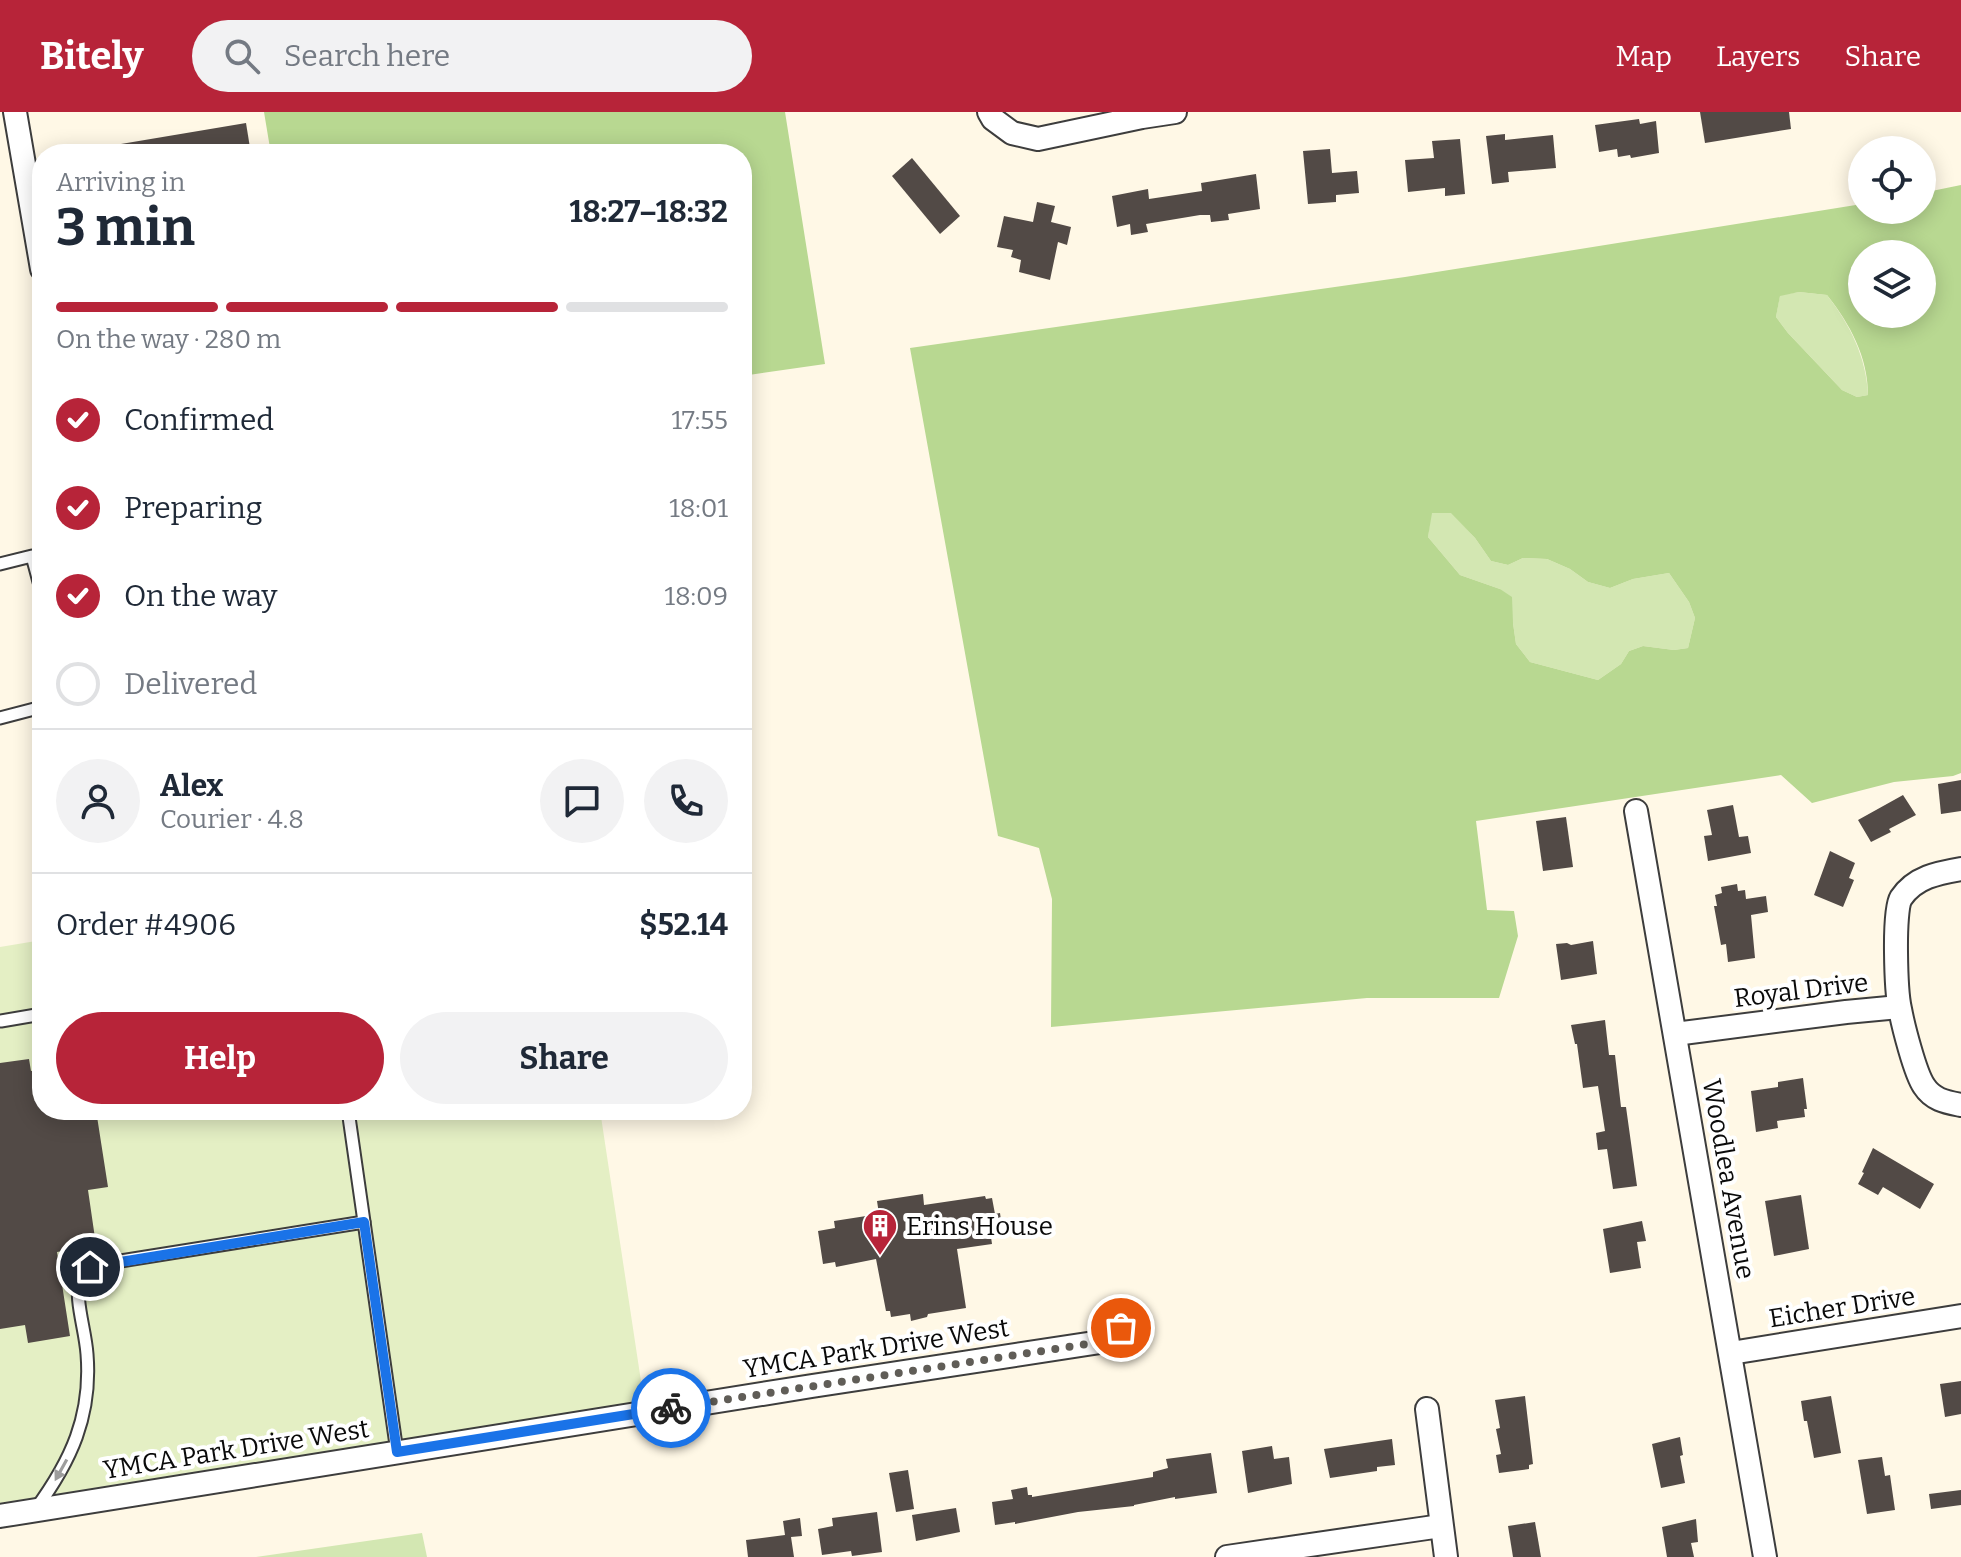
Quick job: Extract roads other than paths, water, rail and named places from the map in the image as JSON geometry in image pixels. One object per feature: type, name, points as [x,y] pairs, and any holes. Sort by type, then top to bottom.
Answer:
[{"type":"street","points":[[15,112],[32,203]]},
{"type":"street","points":[[989,112],[993,119],[1012,133],[1038,139],[1175,112]]},
{"type":"street","name":"Woodlea Avenue","points":[[1636,811],[1765,1557]]},
{"type":"street","name":"Royal Drive","points":[[1675,1034],[1899,1007],[1896,928],[1900,900],[1918,881],[1961,869]]},
{"type":"street","points":[[1899,1007],[1924,1087],[1940,1101],[1961,1105]]},
{"type":"street","name":"YMCA Park Drive West","points":[[0,1516],[781,1390],[1107,1341],[1136,1316]]},
{"type":"street","name":"Eicher Drive","points":[[1731,1353],[1961,1316]]},
{"type":"street","points":[[1427,1409],[1446,1557]]},
{"type":"street","points":[[1227,1557],[1441,1526]]},
{"type":"lane","points":[[0,564],[32,556]]},
{"type":"lane","points":[[0,718],[32,710]]},
{"type":"lane","points":[[1,1021],[32,1016]]},
{"type":"lane","points":[[349,1120],[397,1452]]},
{"type":"lane","points":[[34,1510],[63,1469],[81,1427],[87,1403],[87,1353],[77,1289],[80,1274],[90,1267],[364,1222]]},
{"type":"place","name":"Erins House","points":[[880,1257]]}]
